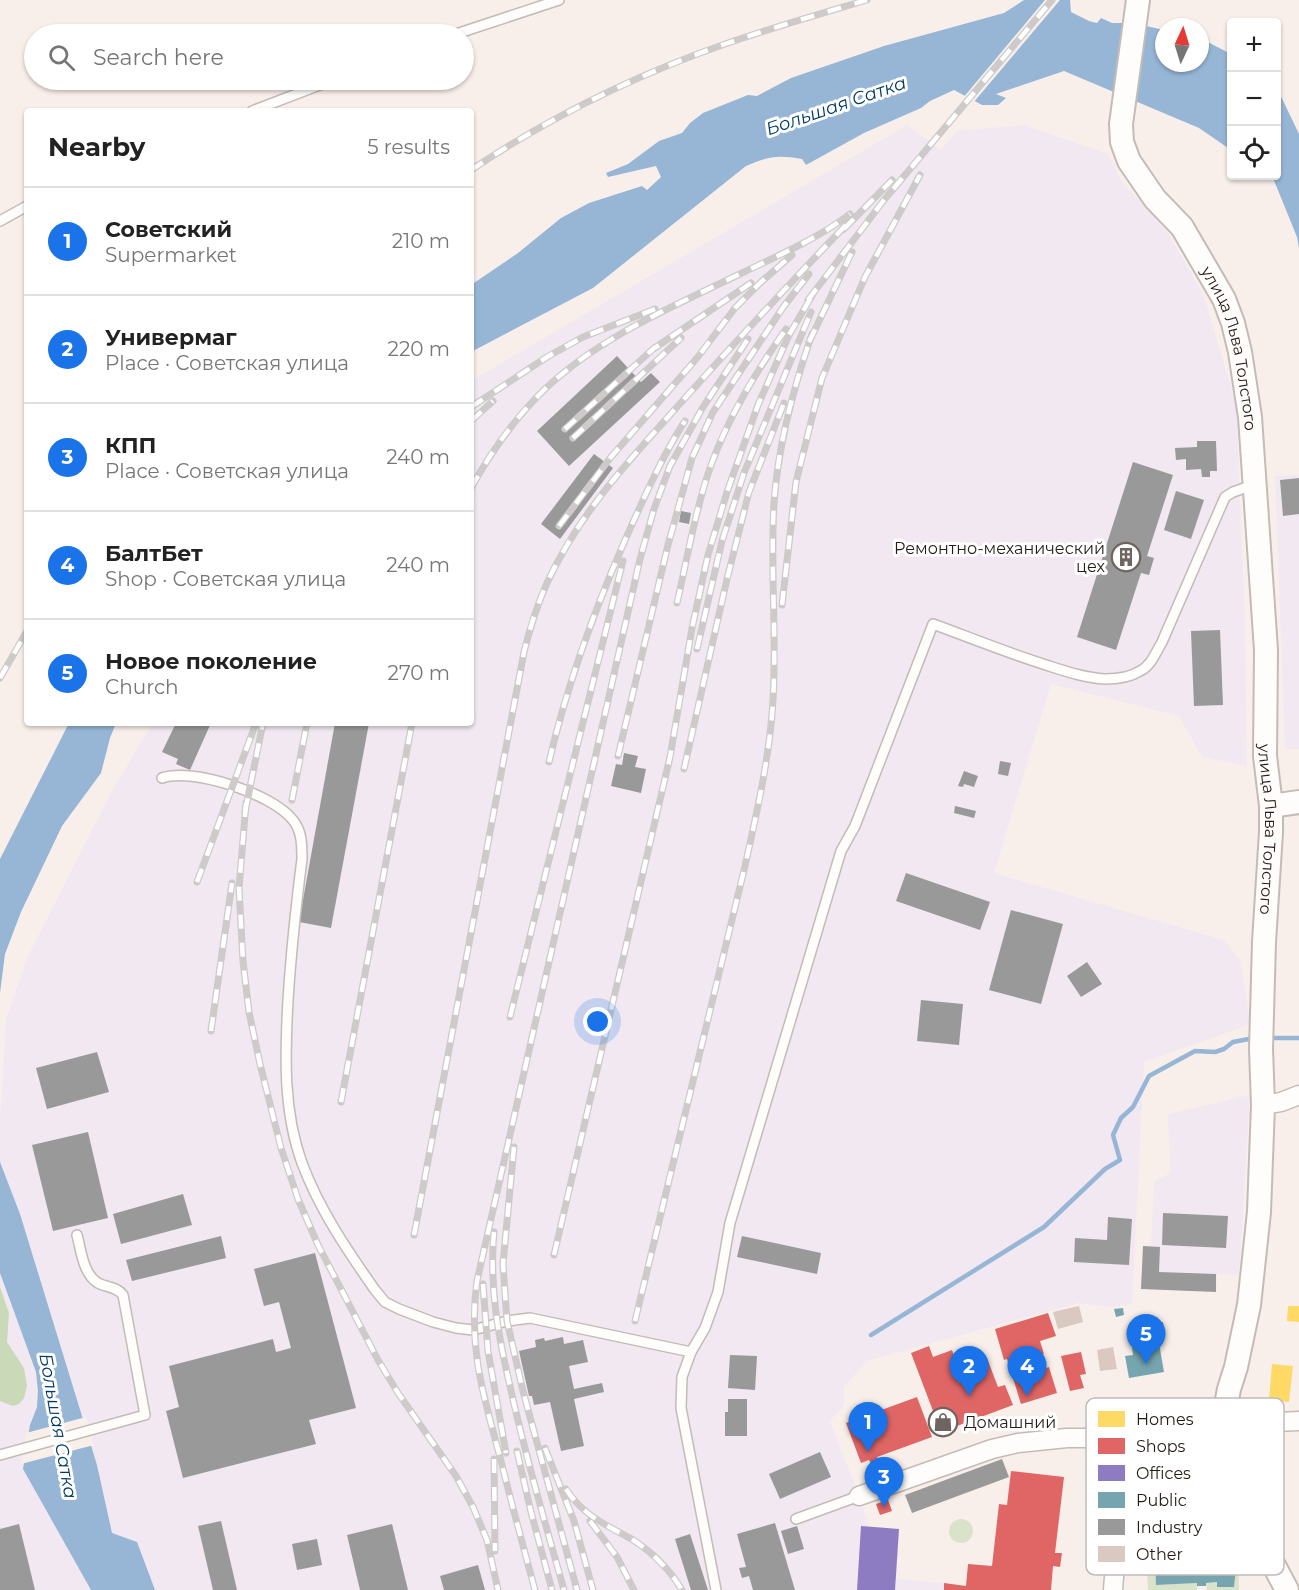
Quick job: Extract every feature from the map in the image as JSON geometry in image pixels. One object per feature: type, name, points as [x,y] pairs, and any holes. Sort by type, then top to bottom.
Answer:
[{"type":"street","name":"улица Льва Толстого","points":[[1138,0],[1121,124],[1122,142],[1129,161],[1155,199],[1182,227],[1224,299],[1240,351],[1248,398],[1256,484],[1266,650],[1265,756],[1271,806],[1261,1039],[1263,1105],[1259,1212],[1249,1305],[1227,1398]]},
{"type":"street","points":[[1271,806],[1299,802]]},
{"type":"street","points":[[1263,1105],[1281,1102],[1299,1095]]},
{"type":"street","points":[[1284,1421],[1299,1421]]},
{"type":"street","points":[[859,1496],[992,1449],[1018,1443],[1086,1438]]},
{"type":"street","points":[[1113,1590],[1114,1575]]},
{"type":"street","name":"улица Льва Толстого","points":[[1279,1575],[1287,1590]]},
{"type":"lane","points":[[474,28],[559,0]]},
{"type":"lane","points":[[260,108],[307,90]]},
{"type":"lane","points":[[0,221],[24,208]]},
{"type":"lane","points":[[716,1590],[681,1408],[682,1377],[691,1352],[705,1328],[718,1292],[730,1223],[841,851],[855,826],[933,624],[1033,661],[1079,675],[1103,679],[1133,675],[1143,670],[1161,642],[1225,497],[1256,484]]},
{"type":"lane","points":[[162,778],[169,775],[188,775],[233,785],[274,804],[286,812],[298,827],[302,859],[291,943],[286,1044],[286,1086],[291,1121],[302,1161],[323,1209],[368,1281],[385,1302],[415,1316],[456,1328],[473,1330],[507,1321],[530,1318],[691,1352]]},
{"type":"lane","points":[[0,1455],[145,1415],[123,1295],[118,1289],[99,1284],[92,1278],[87,1270],[77,1235]]},
{"type":"lane","points":[[796,1519],[859,1496]]},
{"type":"shaded area","points":[[907,125],[941,150],[957,131],[1024,125],[1108,154],[1122,183],[1145,205],[1168,233],[1204,296],[1236,404],[1245,621],[1247,766],[1202,757],[1179,716],[1051,684],[994,873],[1224,940],[1240,960],[1251,1024],[1144,1062],[1132,1304],[1111,1307],[1078,1303],[867,1361],[844,1387],[844,1405],[830,1421],[869,1526],[899,1529],[896,1579],[944,1583],[944,1590],[0,1590],[0,1119],[6,1020],[27,958],[112,791],[151,726],[474,726],[474,379]]},
{"type":"shaded area","points":[[1299,475],[1299,749],[1285,749],[1275,476]]},
{"type":"shaded area","points":[[1250,1095],[1239,1275],[1217,1274],[1216,1292],[1141,1289],[1143,1246],[1151,1246],[1154,1182],[1170,1173],[1168,1114]]},
{"type":"green space","points":[[0,1287],[9,1313],[7,1342],[24,1368],[27,1385],[24,1398],[19,1404],[13,1406],[0,1401]]},
{"type":"green space","points":[[961,1519],[970,1522],[973,1531],[970,1540],[961,1543],[952,1540],[949,1531],[952,1522]]},
{"type":"green space","points":[[1147,1575],[1156,1575],[1156,1585],[1197,1583],[1197,1590],[1148,1590]]},
{"type":"green space","points":[[1233,1575],[1239,1575],[1239,1590],[1207,1590],[1206,1583],[1217,1582],[1217,1587],[1234,1586]]},
{"type":"water","name":"Большая Сатка","points":[[1024,0],[1070,0],[1071,12],[1089,21],[1097,23],[1101,18],[1112,23],[1133,23],[1155,28],[1155,72],[1209,72],[1209,43],[1227,52],[1227,147],[1199,128],[1064,71],[996,94],[1006,98],[998,105],[982,105],[954,90],[930,101],[921,108],[864,133],[806,165],[802,159],[780,157],[767,158],[746,166],[593,288],[474,350],[474,283],[518,253],[561,218],[589,203],[642,186],[647,190],[661,177],[656,166],[608,177],[606,173],[628,164],[659,141],[682,133],[703,113],[748,95],[757,96],[791,78],[884,46],[1004,13]]},
{"type":"water","points":[[1281,96],[1299,134],[1299,248],[1297,237],[1274,180],[1281,180]]},
{"type":"water","points":[[67,726],[115,726],[101,773],[62,826],[21,912],[5,954],[0,993],[0,859]]},
{"type":"water","name":"Большая Сатка","points":[[0,1162],[20,1214],[97,1465],[112,1533],[137,1542],[155,1590],[91,1590],[23,1469],[30,1425],[37,1407],[38,1391],[36,1372],[0,1273]]},
{"type":"pier","points":[[1045,0],[1060,0],[973,103],[963,98]]},
{"type":"pier","points":[[86,1417],[94,1445],[21,1464],[26,1433]]},
{"type":"building: Homes","points":[[1288,1306],[1299,1306],[1299,1322],[1287,1321]]},
{"type":"building: Homes","points":[[1272,1364],[1293,1366],[1289,1402],[1284,1402],[1284,1398],[1269,1398]]},
{"type":"building: Shops","points":[[1048,1313],[1056,1336],[1040,1341],[1044,1354],[1026,1360],[1030,1373],[1049,1367],[1057,1393],[1021,1404],[995,1329]]},
{"type":"building: Shops","points":[[929,1346],[933,1357],[952,1350],[959,1368],[987,1358],[998,1387],[1005,1385],[1013,1405],[941,1432],[911,1353]]},
{"type":"building: Shops","points":[[1081,1352],[1086,1374],[1080,1375],[1084,1388],[1070,1391],[1061,1356]]},
{"type":"building: Shops","points":[[917,1397],[932,1437],[877,1457],[879,1461],[871,1464],[869,1460],[861,1463],[846,1423]]},
{"type":"building: Shops","points":[[1011,1471],[1064,1477],[1055,1553],[1062,1553],[1060,1567],[1053,1566],[1051,1590],[944,1590],[944,1583],[966,1586],[968,1564],[992,1566],[999,1504],[1007,1505]]},
{"type":"building: Shops","points":[[888,1500],[892,1511],[880,1515],[876,1504]]},
{"type":"building: Offices","points":[[861,1526],[899,1529],[895,1590],[857,1590]]},
{"type":"building: Public","points":[[1123,1308],[1124,1315],[1116,1317],[1114,1309]]},
{"type":"building: Public","points":[[1163,1322],[1165,1338],[1135,1343],[1132,1327]]},
{"type":"building: Public","points":[[1159,1343],[1164,1372],[1129,1378],[1125,1356],[1133,1355],[1132,1348]]},
{"type":"building: Public","points":[[1156,1575],[1235,1575],[1234,1587],[1217,1587],[1217,1582],[1206,1583],[1206,1586],[1197,1586],[1197,1583],[1156,1585]]},
{"type":"building: Industry","points":[[617,356],[641,382],[651,373],[660,382],[569,466],[537,431]]},
{"type":"building: Industry","points":[[1197,441],[1216,441],[1217,471],[1210,471],[1210,477],[1202,477],[1201,469],[1186,470],[1186,459],[1176,460],[1175,448],[1197,447]]},
{"type":"building: Industry","points":[[594,454],[613,468],[560,539],[541,524]]},
{"type":"building: Industry","name":"Ремонтно-механический цех","points":[[1133,462],[1173,475],[1147,556],[1154,558],[1149,575],[1141,573],[1116,650],[1077,637]]},
{"type":"building: Industry","points":[[1299,478],[1299,514],[1283,516],[1280,480]]},
{"type":"building: Industry","points":[[1176,491],[1204,500],[1191,539],[1164,530]]},
{"type":"building: Industry","points":[[681,511],[691,513],[689,524],[679,522]]},
{"type":"building: Industry","points":[[1220,630],[1223,705],[1194,706],[1191,631]]},
{"type":"building: Industry","points":[[175,726],[210,726],[190,770],[176,764],[178,759],[162,752]]},
{"type":"building: Industry","points":[[334,726],[368,726],[331,928],[299,922]]},
{"type":"building: Industry","points":[[624,753],[638,756],[635,767],[646,769],[641,793],[611,786],[616,764],[622,765]]},
{"type":"building: Industry","points":[[1000,761],[1011,763],[1008,776],[998,774]]},
{"type":"building: Industry","points":[[964,771],[978,776],[974,787],[964,784],[963,787],[958,786]]},
{"type":"building: Industry","points":[[955,806],[976,811],[974,818],[954,813]]},
{"type":"building: Industry","points":[[906,873],[990,902],[980,930],[896,901]]},
{"type":"building: Industry","points":[[1011,910],[1063,924],[1041,1004],[989,990]]},
{"type":"building: Industry","points":[[1087,962],[1102,984],[1081,997],[1067,976]]},
{"type":"building: Industry","points":[[921,1000],[963,1004],[959,1045],[917,1041]]},
{"type":"building: Industry","points":[[97,1052],[109,1092],[47,1109],[36,1068]]},
{"type":"building: Industry","points":[[88,1132],[108,1218],[53,1231],[32,1145]]},
{"type":"building: Industry","points":[[183,1194],[192,1225],[121,1244],[113,1214]]},
{"type":"building: Industry","points":[[1163,1213],[1228,1216],[1226,1248],[1162,1245]]},
{"type":"building: Industry","points":[[1108,1217],[1132,1219],[1129,1265],[1074,1262],[1075,1238],[1107,1240]]},
{"type":"building: Industry","points":[[221,1236],[226,1258],[132,1281],[126,1260]]},
{"type":"building: Industry","points":[[742,1236],[821,1253],[817,1274],[737,1257]]},
{"type":"building: Industry","points":[[1143,1246],[1160,1247],[1159,1272],[1216,1274],[1216,1292],[1141,1289]]},
{"type":"building: Industry","points":[[315,1253],[356,1408],[309,1420],[316,1444],[183,1478],[166,1411],[179,1407],[169,1366],[273,1339],[276,1352],[291,1348],[279,1302],[264,1306],[254,1269]]},
{"type":"building: Industry","points":[[563,1337],[564,1344],[583,1340],[588,1362],[569,1366],[574,1389],[602,1383],[604,1392],[574,1399],[584,1446],[561,1451],[550,1402],[534,1405],[532,1396],[529,1396],[519,1351],[536,1347],[535,1340],[544,1338],[545,1341]]},
{"type":"building: Industry","points":[[730,1355],[757,1356],[755,1390],[728,1388]]},
{"type":"building: Industry","points":[[728,1399],[747,1399],[747,1436],[725,1436],[725,1412],[728,1412]]},
{"type":"building: Industry","points":[[820,1452],[831,1477],[780,1499],[769,1474]]},
{"type":"building: Industry","points":[[1002,1459],[1009,1477],[912,1513],[905,1495]]},
{"type":"building: Industry","points":[[221,1521],[237,1590],[213,1590],[198,1526]]},
{"type":"building: Industry","points":[[775,1523],[795,1590],[753,1590],[749,1576],[742,1578],[739,1568],[746,1567],[737,1534]]},
{"type":"building: Industry","points":[[19,1524],[35,1590],[0,1590],[0,1529]]},
{"type":"building: Industry","points":[[392,1524],[408,1590],[360,1590],[347,1535]]},
{"type":"building: Industry","points":[[797,1526],[804,1549],[788,1554],[781,1531]]},
{"type":"building: Industry","points":[[690,1534],[708,1590],[691,1590],[675,1539]]},
{"type":"building: Industry","points":[[317,1539],[322,1565],[297,1570],[292,1544]]},
{"type":"building: Industry","points":[[478,1565],[485,1590],[444,1590],[440,1576]]},
{"type":"building: Other","points":[[1079,1306],[1083,1322],[1058,1329],[1053,1312]]},
{"type":"building: Other","points":[[1113,1347],[1117,1369],[1100,1371],[1097,1350]]},
{"type":"waterway","points":[[871,1335],[1044,1227],[1105,1169],[1120,1160],[1113,1135],[1121,1118],[1133,1107],[1149,1076],[1195,1051],[1215,1052],[1233,1042],[1254,1038]]},
{"type":"waterway","points":[[1268,1038],[1299,1038]]},
{"type":"railway","points":[[474,168],[563,115],[661,68],[745,37],[867,0]]},
{"type":"railway","points":[[808,300],[884,200],[1052,0]]},
{"type":"railway","points":[[782,605],[796,482],[822,378],[865,277],[920,175]]},
{"type":"railway","points":[[844,229],[892,180]]},
{"type":"railway","points":[[474,483],[495,449],[523,412],[544,390],[589,354],[638,324],[811,239],[850,214]]},
{"type":"railway","points":[[414,1235],[524,652],[543,591],[575,532],[628,462],[746,331],[848,223]]},
{"type":"railway","points":[[809,342],[852,252]]},
{"type":"railway","points":[[559,526],[611,457],[697,358],[735,308],[792,255]]},
{"type":"railway","points":[[618,756],[668,545],[692,458],[713,412],[784,306],[809,274]]},
{"type":"railway","points":[[565,429],[653,349],[751,283]]},
{"type":"railway","points":[[554,1255],[670,757],[692,628],[708,555],[727,492],[758,405],[789,335],[813,294]]},
{"type":"railway","points":[[474,405],[547,357],[583,337],[655,309]]},
{"type":"railway","points":[[697,649],[722,541],[744,473],[811,312]]},
{"type":"railway","points":[[677,603],[699,506],[715,455],[742,398],[786,329]]},
{"type":"railway","points":[[635,1321],[745,866],[762,783],[773,700],[773,527],[776,481],[787,417],[812,334]]},
{"type":"railway","points":[[573,438],[681,338]]},
{"type":"railway","points":[[535,1590],[479,1370],[474,1327],[477,1281],[640,559],[654,509],[670,466],[703,407],[748,339]]},
{"type":"railway","points":[[474,418],[493,401]]},
{"type":"railway","points":[[684,769],[749,492],[784,403]]},
{"type":"railway","points":[[549,762],[582,648],[603,593],[653,478],[685,421]]},
{"type":"railway","points":[[510,1017],[623,561]]},
{"type":"railway","points":[[0,678],[24,636]]},
{"type":"railway","points":[[197,882],[255,726]]},
{"type":"railway","points":[[245,812],[262,726]]},
{"type":"railway","points":[[292,800],[306,726]]},
{"type":"railway","points":[[341,1102],[411,726]]},
{"type":"railway","points":[[246,803],[239,888],[243,961],[249,1012],[281,1148],[298,1199],[318,1245],[378,1360],[398,1393],[456,1476],[473,1507],[487,1540],[498,1590]]},
{"type":"railway","points":[[211,1031],[232,883]]},
{"type":"railway","points":[[514,1147],[503,1264],[507,1321],[523,1391],[577,1590]]},
{"type":"railway","points":[[494,1232],[494,1291],[502,1348],[522,1437],[564,1590]]},
{"type":"railway","points":[[483,1284],[488,1351],[506,1453]]},
{"type":"railway","points":[[545,1448],[574,1521],[593,1590]]},
{"type":"railway","points":[[517,1451],[552,1590]]},
{"type":"railway","points":[[494,1459],[495,1551]]},
{"type":"railway","points":[[566,1489],[588,1513],[633,1540],[654,1556],[672,1575],[682,1590]]},
{"type":"railway","points":[[590,1521],[617,1557],[634,1590]]},
{"type":"place","name":"Ремонтно-механический цех","points":[[1126,557]]},
{"type":"place","name":"Новое поколение","points":[[1146,1364]]},
{"type":"place","name":"Универмаг","points":[[969,1396]]},
{"type":"place","name":"БалтБет","points":[[1027,1396]]},
{"type":"place","name":"Домашний","points":[[943,1422]]},
{"type":"place","name":"Советский","points":[[868,1452]]},
{"type":"place","name":"КПП","points":[[884,1507]]}]
